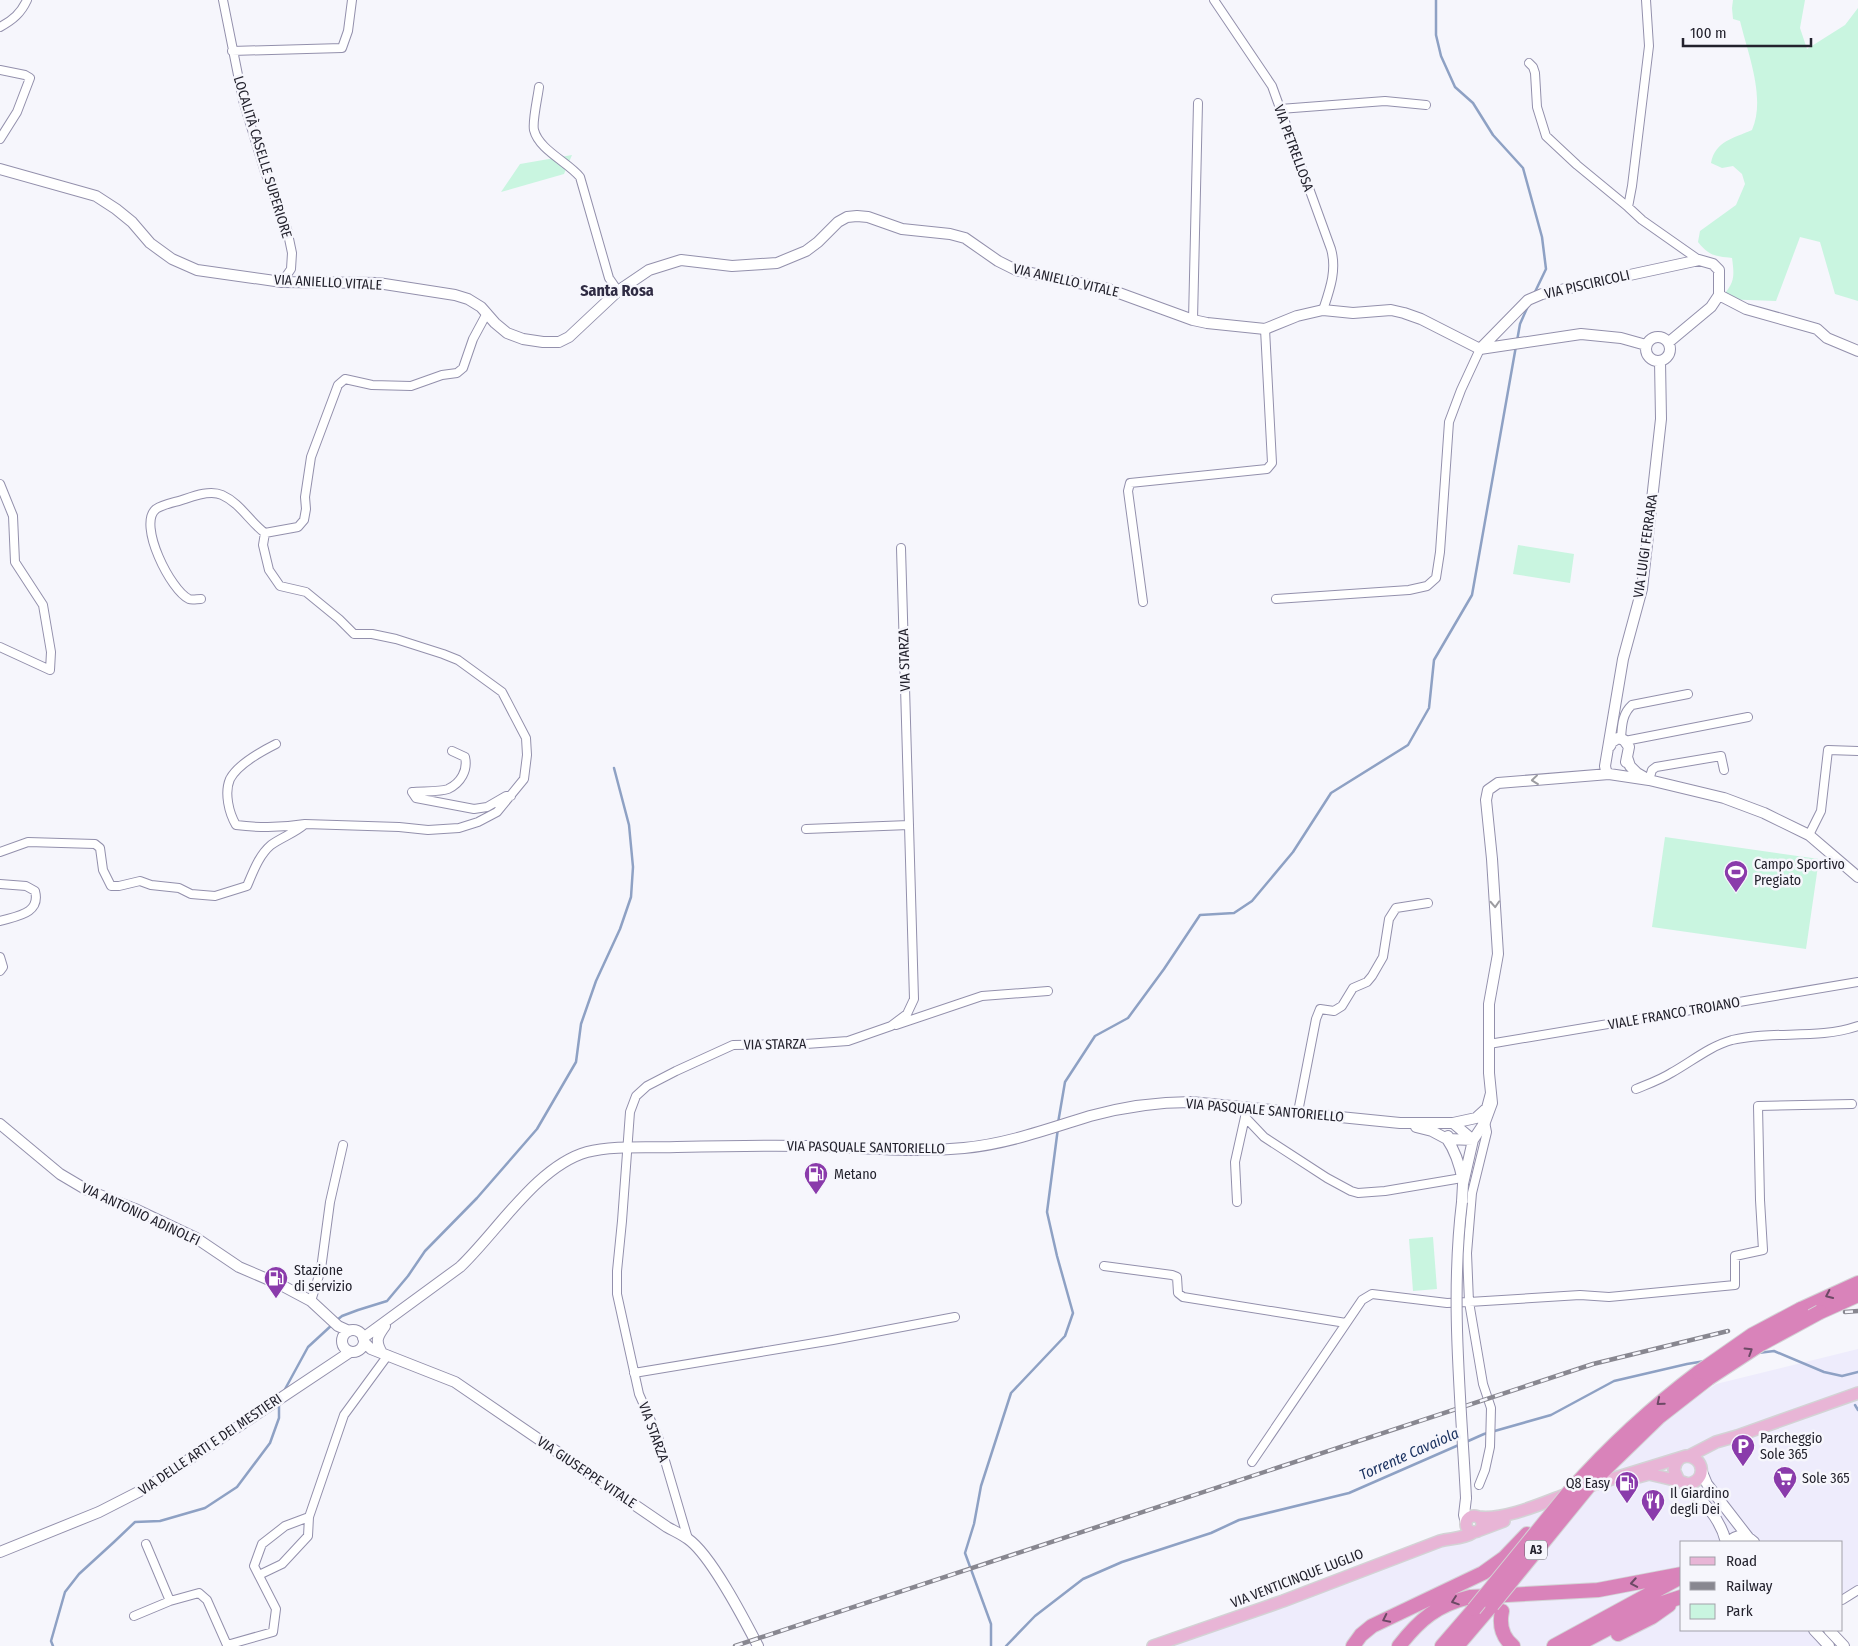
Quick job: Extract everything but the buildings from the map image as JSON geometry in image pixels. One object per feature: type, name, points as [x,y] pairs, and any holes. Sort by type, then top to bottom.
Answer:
[{"type":"highway","name":"A3","points":[[1497,1608],[1548,1546],[1582,1494],[1615,1458],[1704,1375],[1752,1336],[1801,1309],[1858,1283]]},
{"type":"highway","name":"A3","points":[[1442,1646],[1594,1464],[1657,1404],[1704,1375],[1820,1312],[1858,1295]]},
{"type":"highway","name":"A3","points":[[1353,1646],[1361,1635],[1372,1626],[1495,1565],[1557,1507]]},
{"type":"highway","points":[[1400,1646],[1422,1620],[1434,1610],[1455,1600],[1470,1597],[1598,1590],[1680,1575]]},
{"type":"highway","points":[[1554,1646],[1680,1576]]},
{"type":"highway","points":[[1575,1646],[1647,1608],[1680,1596]]},
{"type":"highway","points":[[1596,1646],[1652,1617],[1680,1597]]},
{"type":"highway","points":[[1457,1646],[1497,1608],[1503,1634],[1506,1640],[1513,1646]]},
{"type":"main road","points":[[1737,1436],[1710,1452],[1704,1460],[1702,1472],[1698,1480],[1693,1483],[1681,1482],[1674,1470],[1676,1462],[1684,1457],[1716,1442],[1858,1393]]},
{"type":"main road","points":[[1477,1516],[1488,1518],[1500,1516],[1610,1478],[1684,1457],[1697,1459],[1702,1472]]},
{"type":"main road","name":"VIA VENTICINQUE LUGLIO","points":[[1154,1646],[1291,1598],[1450,1538],[1471,1527],[1649,1474],[1681,1482]]},
{"type":"main road","points":[[1471,1527],[1482,1523],[1477,1516]]},
{"type":"street","points":[[0,27],[17,15],[27,0]]},
{"type":"street","name":"LOCALITÀ CASELLE SUPERIORE","points":[[222,0],[243,100],[290,245],[291,269],[282,282]]},
{"type":"street","points":[[232,50],[342,48],[348,31],[352,0]]},
{"type":"street","name":"VIA PETRELLOSA","points":[[1214,0],[1272,86],[1334,261],[1330,288],[1323,310]]},
{"type":"street","points":[[1628,207],[1649,46],[1646,0]]},
{"type":"street","points":[[1528,63],[1533,67],[1535,73],[1537,108],[1546,136],[1642,220],[1699,260],[1713,264],[1719,270],[1719,295],[1746,309],[1817,329],[1827,338],[1858,351]]},
{"type":"street","points":[[0,70],[25,75],[30,78],[17,112],[0,139]]},
{"type":"street","points":[[539,87],[533,129],[546,147],[580,177],[609,278],[618,291]]},
{"type":"street","points":[[1280,108],[1386,101],[1426,105]]},
{"type":"street","points":[[1193,320],[1198,103]]},
{"type":"street","name":"VIA ANIELLO VITALE","points":[[0,169],[96,196],[132,222],[150,243],[184,265],[211,273],[282,282],[378,283],[454,295],[468,299],[487,313],[495,324],[507,333],[523,339],[559,342],[569,337],[618,291],[649,270],[681,260],[732,266],[777,263],[806,251],[838,222],[847,217],[857,216],[868,217],[902,229],[964,238],[998,261],[1016,270],[1108,289],[1193,320],[1226,326],[1265,329],[1297,316],[1323,310]]},
{"type":"street","name":"VIA PISCIRICOLI","points":[[1483,345],[1528,300],[1542,294],[1699,260]]},
{"type":"street","name":"VIA LUIGI FERRARA","points":[[1622,742],[1623,659],[1642,588],[1661,419],[1660,361],[1664,360],[1668,355],[1669,342],[1711,308],[1719,295]]},
{"type":"street","points":[[1323,310],[1353,313],[1380,310],[1404,313],[1483,345],[1501,346],[1581,334],[1621,338],[1646,345]]},
{"type":"street","points":[[201,599],[190,599],[182,593],[172,580],[162,561],[150,530],[150,520],[156,510],[190,497],[211,492],[221,494],[232,501],[265,533],[298,527],[304,520],[306,509],[305,497],[311,457],[338,385],[346,379],[372,385],[411,386],[442,375],[457,373],[462,368],[473,340],[487,313]]},
{"type":"street","points":[[1143,602],[1128,490],[1130,483],[1267,469],[1272,463],[1265,329]]},
{"type":"street","points":[[1660,361],[1650,358],[1646,352],[1646,345],[1653,338],[1662,338],[1669,342]]},
{"type":"street","points":[[1276,600],[1409,590],[1427,586],[1436,578],[1440,552],[1449,422],[1483,345]]},
{"type":"street","points":[[0,484],[13,516],[15,562],[43,605],[51,652],[50,670],[0,647]]},
{"type":"street","points":[[265,533],[263,545],[269,570],[280,586],[306,592],[354,634],[372,634],[396,639],[443,654],[458,660],[502,692],[526,738],[527,756],[524,779],[497,812],[478,822],[458,828],[428,830],[399,827],[305,824],[261,828],[236,825],[230,814],[228,790],[230,779],[240,768],[258,754],[276,744]]},
{"type":"street","name":"VIA STARZA","points":[[688,1539],[658,1437],[639,1394],[617,1294],[617,1270],[630,1112],[636,1096],[647,1086],[733,1045],[806,1044],[848,1041],[891,1026],[907,1014],[914,999],[901,548]]},
{"type":"street","points":[[1471,1527],[1464,1514],[1466,1498],[1458,1354],[1456,1273],[1463,1181],[1473,1140],[1480,1120],[1488,1108],[1491,1093],[1489,1004],[1498,954],[1486,800],[1488,790],[1498,784],[1583,775],[1614,774],[1624,770],[1622,742],[1624,718],[1627,710],[1632,706],[1688,694]]},
{"type":"street","points":[[1583,775],[1606,759],[1622,742],[1748,717]]},
{"type":"street","points":[[1622,742],[1630,766],[1649,780]]},
{"type":"street","points":[[1809,835],[1821,812],[1828,750],[1858,751]]},
{"type":"street","points":[[452,751],[465,757],[467,766],[461,779],[447,789],[412,792],[416,798],[474,809],[487,806],[506,796],[511,796]]},
{"type":"street","points":[[1649,780],[1652,770],[1656,767],[1721,756],[1724,770]]},
{"type":"street","points":[[1606,759],[1606,771],[1614,774],[1649,780],[1724,798],[1764,813],[1809,835],[1858,877]]},
{"type":"street","points":[[0,852],[28,842],[95,844],[100,848],[103,870],[111,886],[140,881],[151,885],[178,888],[190,894],[215,896],[246,886],[258,861],[270,846],[297,831],[305,824]]},
{"type":"street","points":[[806,829],[909,825]]},
{"type":"street","points":[[0,884],[26,886],[34,891],[37,900],[33,908],[22,914],[0,921]]},
{"type":"street","points":[[1298,1112],[1316,1019],[1320,1009],[1334,1011],[1342,1006],[1353,988],[1367,982],[1372,976],[1384,957],[1389,919],[1396,908],[1428,903]]},
{"type":"street","points":[[0,957],[3,967],[0,971]]},
{"type":"street","name":"VIALE FRANCO TROIANO","points":[[1489,1044],[1858,982]]},
{"type":"street","points":[[891,1026],[982,996],[1048,991]]},
{"type":"street","points":[[1636,1089],[1670,1074],[1711,1048],[1732,1040],[1837,1032],[1858,1026]]},
{"type":"street","name":"VIA PASQUALE SANTORIELLO","points":[[355,1342],[390,1319],[460,1267],[537,1183],[552,1170],[570,1159],[587,1152],[627,1148],[810,1146],[902,1151],[966,1148],[1004,1142],[1109,1111],[1165,1102],[1191,1102],[1245,1112],[1298,1112],[1400,1123]]},
{"type":"street","points":[[1252,1462],[1362,1300],[1372,1294],[1440,1302],[1469,1302],[1580,1296],[1609,1297],[1735,1285],[1735,1256],[1763,1250],[1758,1106],[1852,1104]]},
{"type":"street","points":[[1245,1112],[1264,1137],[1327,1178],[1351,1191],[1385,1190],[1463,1181]]},
{"type":"street","points":[[1237,1202],[1235,1162],[1245,1112]]},
{"type":"street","points":[[1400,1123],[1453,1124],[1480,1120]]},
{"type":"street","points":[[1479,1485],[1491,1438],[1491,1408],[1483,1384],[1469,1302],[1467,1253],[1472,1192],[1487,1132],[1480,1120]]},
{"type":"street","points":[[1400,1123],[1432,1131],[1447,1139],[1473,1140]]},
{"type":"street","name":"VIA ANTONIO ADINOLFI","points":[[0,1124],[60,1174],[87,1190],[135,1209],[196,1238],[238,1267],[281,1285],[311,1301],[355,1342]]},
{"type":"street","points":[[1447,1139],[1453,1124]]},
{"type":"street","points":[[1453,1124],[1473,1140],[1485,1146]]},
{"type":"street","points":[[1447,1139],[1454,1149],[1463,1181]]},
{"type":"street","points":[[311,1301],[321,1269],[330,1202],[342,1145]]},
{"type":"street","points":[[1104,1266],[1172,1275],[1177,1278],[1178,1292],[1182,1297],[1346,1323]]},
{"type":"street","points":[[634,1374],[955,1317]]},
{"type":"street","name":"VIA PASQUALE SANTORIELLO","points":[[385,1354],[378,1347],[377,1336],[390,1319]]},
{"type":"street","name":"VIA GIUSEPPE VITALE","points":[[355,1342],[455,1382],[667,1527],[688,1539],[703,1554],[733,1601],[758,1646]]},
{"type":"street","name":"VIA DELLE ARTI E DEI MESTIERI","points":[[0,1552],[99,1512],[146,1488],[333,1363],[355,1342]]},
{"type":"street","points":[[259,1575],[282,1564],[308,1536],[309,1517],[344,1415],[385,1354]]},
{"type":"street","points":[[1702,1472],[1707,1484],[1751,1540]]},
{"type":"street","points":[[1681,1482],[1695,1493],[1712,1512],[1728,1541]]},
{"type":"street","points":[[1466,1498],[1477,1516]]},
{"type":"street","points":[[134,1616],[170,1601],[199,1593],[207,1600],[227,1644],[273,1632],[276,1609],[254,1566],[262,1544],[285,1526],[309,1517]]},
{"type":"street","points":[[1730,1541],[1738,1536],[1751,1540]]},
{"type":"street","points":[[146,1544],[170,1601]]},
{"type":"street","points":[[1843,1599],[1858,1590]]},
{"type":"street","points":[[1815,1631],[1829,1646]]},
{"type":"street","points":[[1830,1631],[1844,1646]]},
{"type":"shaded area","points":[[1858,1349],[1858,1587],[1843,1597],[1843,1541],[1680,1541],[1680,1631],[1812,1631],[1826,1646],[1171,1646],[1515,1520],[1716,1384]]},
{"type":"green space","points":[[1733,0],[1805,0],[1800,28],[1807,49],[1845,25],[1858,8],[1858,301],[1835,294],[1820,242],[1800,237],[1776,301],[1720,299],[1731,285],[1732,258],[1709,253],[1698,242],[1700,231],[1736,205],[1745,184],[1742,174],[1733,166],[1722,168],[1711,163],[1713,156],[1721,145],[1732,138],[1752,130],[1757,104],[1754,76],[1740,21],[1733,19]]},
{"type":"green space","points":[[572,155],[564,174],[501,192],[520,164]]},
{"type":"green space","points":[[1518,545],[1574,554],[1570,583],[1513,574]]},
{"type":"green space","name":"Campo Sportivo Pregiato","points":[[1665,837],[1819,859],[1806,949],[1652,927]]},
{"type":"green space","points":[[1433,1237],[1437,1289],[1413,1291],[1409,1239]]},
{"type":"waterway","points":[[1436,0],[1436,35],[1441,56],[1455,87],[1473,103],[1493,135],[1523,168],[1542,237],[1546,269],[1534,294]]},
{"type":"waterway","points":[[1517,341],[1520,324],[1528,306]]},
{"type":"waterway","points":[[1058,1123],[1065,1082],[1095,1036],[1128,1018],[1200,915],[1234,913],[1252,901],[1293,852],[1331,793],[1408,745],[1429,708],[1434,660],[1472,595],[1516,346]]},
{"type":"waterway","points":[[337,1320],[342,1316],[387,1301],[408,1276],[425,1251],[477,1198],[537,1129],[576,1062],[581,1024],[596,981],[620,929],[631,897],[633,867],[629,825],[614,768]]},
{"type":"waterway","points":[[991,1646],[991,1624],[965,1553],[974,1524],[981,1486],[1011,1393],[1065,1336],[1073,1313],[1047,1212],[1058,1128]]},
{"type":"waterway","points":[[284,1391],[308,1347],[333,1324]]},
{"type":"waterway","name":"Torrente Cavaiola","points":[[1758,1353],[1774,1351],[1824,1372],[1842,1376],[1858,1372]]},
{"type":"waterway","name":"Torrente Cavaiola","points":[[1466,1442],[1484,1434],[1551,1415],[1614,1381],[1705,1361]]},
{"type":"waterway","points":[[53,1646],[51,1641],[65,1592],[79,1574],[135,1522],[160,1521],[205,1508],[237,1487],[270,1443],[279,1418],[279,1403]]},
{"type":"waterway","points":[[1855,1405],[1858,1410]]},
{"type":"waterway","name":"Torrente Cavaiola","points":[[1006,1646],[1035,1616],[1083,1579],[1122,1562],[1211,1533],[1239,1520],[1349,1493],[1461,1444]]},
{"type":"railway","points":[[1845,1312],[1858,1311]]},
{"type":"railway","points":[[735,1646],[1593,1364],[1728,1331]]},
{"type":"place","name":"Campo Sportivo Pregiato","points":[[1736,893]]},
{"type":"place","name":"Metano","points":[[816,1195]]},
{"type":"place","name":"Stazione di servizio","points":[[276,1299]]},
{"type":"place","name":"Parcheggio Sole 365","points":[[1743,1467]]},
{"type":"place","name":"Sole 365","points":[[1785,1499]]},
{"type":"place","name":"Q8 Easy","points":[[1627,1504]]},
{"type":"place","name":"Il Giardino degli Dei","points":[[1653,1522]]},
{"type":"district","name":"Santa Rosa","points":[[617,290]]}]
